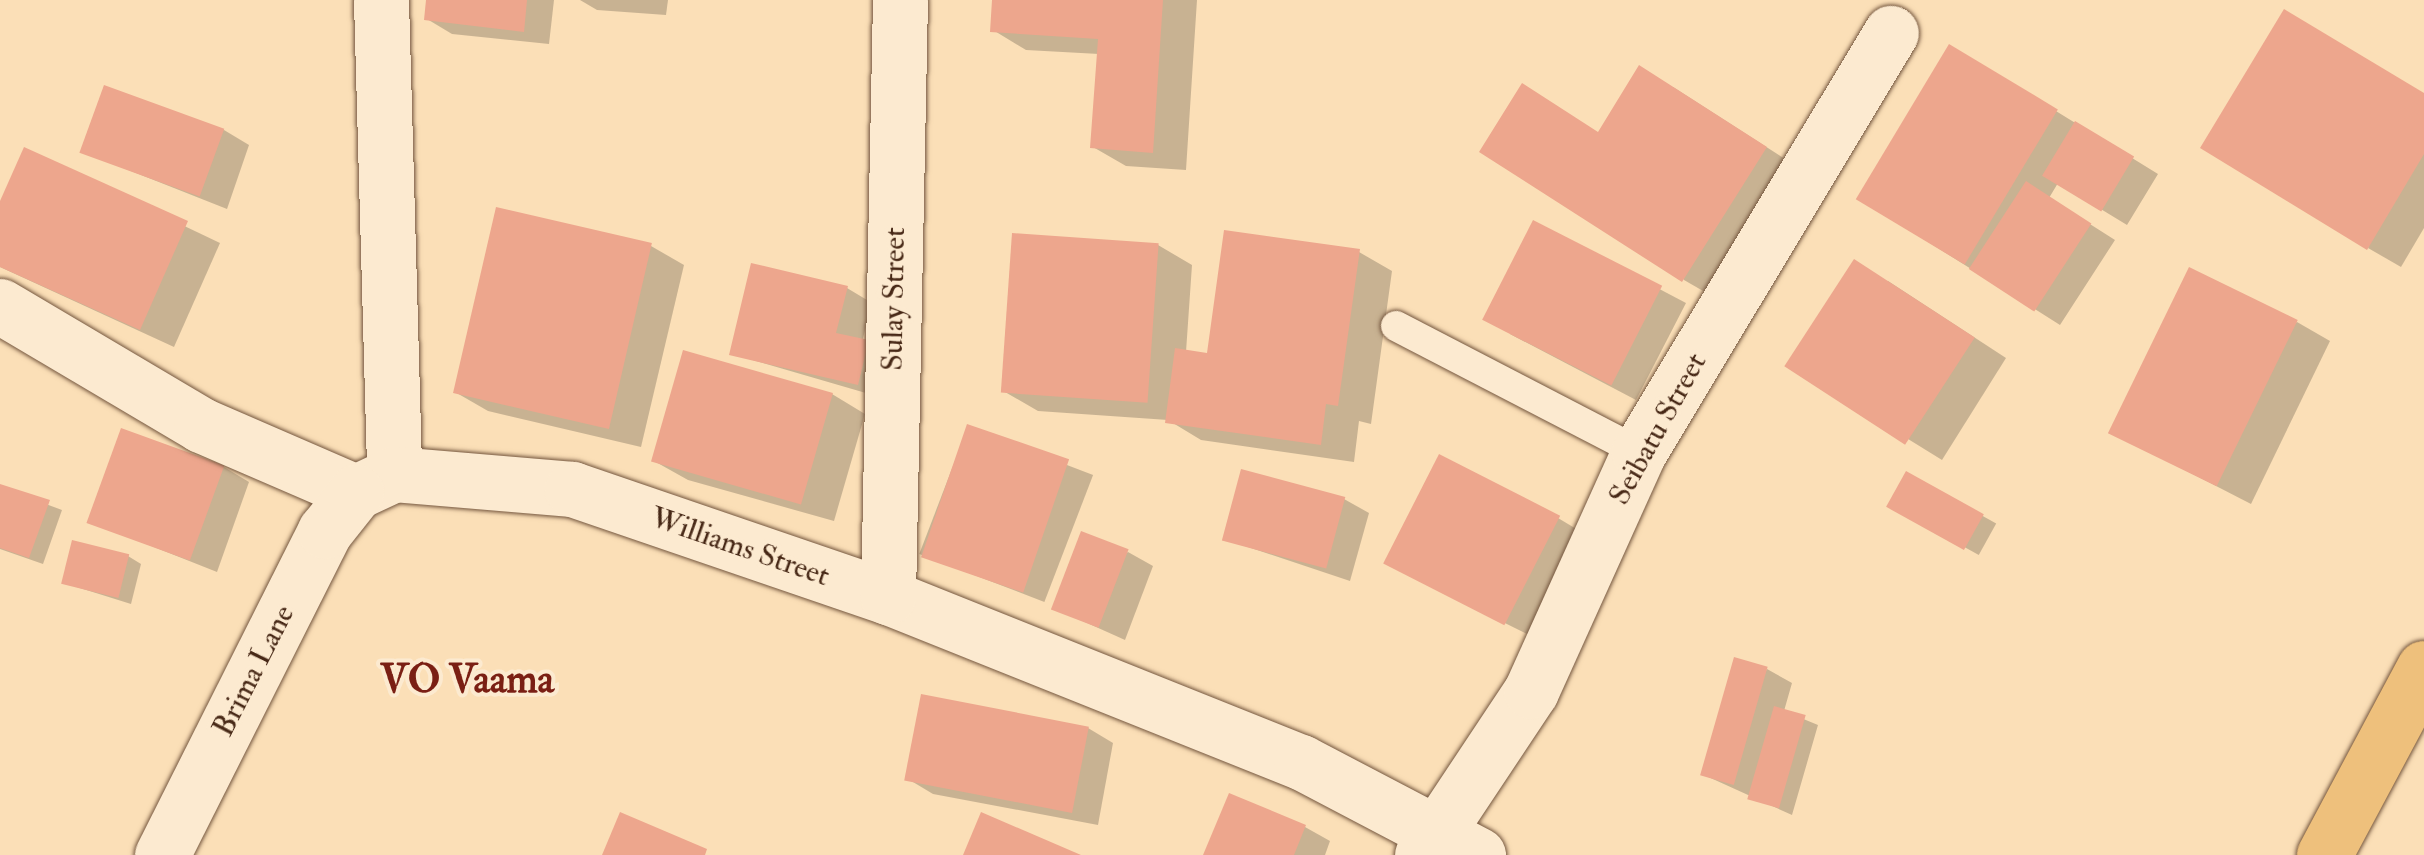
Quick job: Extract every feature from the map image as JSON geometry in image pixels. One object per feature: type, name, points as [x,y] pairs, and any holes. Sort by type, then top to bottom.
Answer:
[{"type":"highway","points":[[2324,855],[2424,668]]},
{"type":"street","points":[[375,483],[380,0]]},
{"type":"street","name":"Sulay Street","points":[[888,597],[900,0]]},
{"type":"street","name":"Seibatu Street","points":[[1445,847],[1531,692],[1639,452],[1892,32]]},
{"type":"street","name":"Williams Street","points":[[0,306],[201,426],[375,483],[572,489],[888,597],[1301,762],[1445,847]]},
{"type":"street","name":"Brima Lane","points":[[162,855],[325,531],[375,483]]},
{"type":"lane","points":[[1396,326],[1639,452]]},
{"type":"building","points":[[426,0],[527,0],[524,32],[424,20]]},
{"type":"building","points":[[992,0],[1163,0],[1153,153],[1090,148],[1098,39],[990,32]]},
{"type":"building","points":[[2284,9],[2424,93],[2424,154],[2367,250],[2200,148]]},
{"type":"building","points":[[1949,44],[2058,109],[1965,265],[1856,199]]},
{"type":"building","points":[[1639,65],[1767,147],[1682,282],[1479,152],[1522,83],[1598,132]]},
{"type":"building","points":[[104,85],[224,129],[200,196],[79,153]]},
{"type":"building","points":[[2075,121],[2134,157],[2101,211],[2042,176]]},
{"type":"building","points":[[24,147],[188,221],[140,330],[0,267],[0,201]]},
{"type":"building","points":[[2026,181],[2091,223],[2034,312],[1969,269]]},
{"type":"building","points":[[496,207],[652,243],[609,429],[453,393]]},
{"type":"building","points":[[1533,220],[1662,286],[1611,386],[1482,320]]},
{"type":"building","points":[[1224,230],[1360,249],[1338,406],[1326,404],[1321,445],[1165,423],[1175,348],[1207,353]]},
{"type":"building","points":[[1012,233],[1159,243],[1147,403],[1001,393]]},
{"type":"building","points":[[1854,259],[1975,337],[1905,445],[1784,366]]},
{"type":"building","points":[[751,263],[848,286],[836,333],[869,340],[858,385],[729,355]]},
{"type":"building","points":[[2189,267],[2298,320],[2217,486],[2108,433]]},
{"type":"building","points":[[683,350],[833,393],[801,505],[651,462]]},
{"type":"building","points":[[967,424],[1069,459],[1023,592],[921,557]]},
{"type":"building","points":[[121,428],[224,466],[190,561],[86,523]]},
{"type":"building","points":[[1439,454],[1560,516],[1504,625],[1383,564]]},
{"type":"building","points":[[1241,469],[1345,497],[1326,568],[1222,540]]},
{"type":"building","points":[[1906,471],[1984,514],[1964,550],[1886,507]]},
{"type":"building","points":[[0,484],[50,500],[29,558],[0,548]]},
{"type":"building","points":[[1081,531],[1129,549],[1099,628],[1051,609]]},
{"type":"building","points":[[72,540],[129,554],[118,598],[61,584]]},
{"type":"building","points":[[1734,657],[1768,667],[1734,785],[1700,775]]},
{"type":"building","points":[[921,694],[1089,727],[1072,813],[904,780]]},
{"type":"building","points":[[1774,706],[1806,715],[1779,808],[1747,799]]},
{"type":"building","points":[[1229,793],[1306,825],[1294,855],[1203,855]]},
{"type":"building","points":[[620,812],[707,849],[705,855],[602,855]]},
{"type":"building","points":[[981,812],[1081,855],[963,855]]},
{"type":"district","name":"VO Vaama","points":[[467,680]]}]
